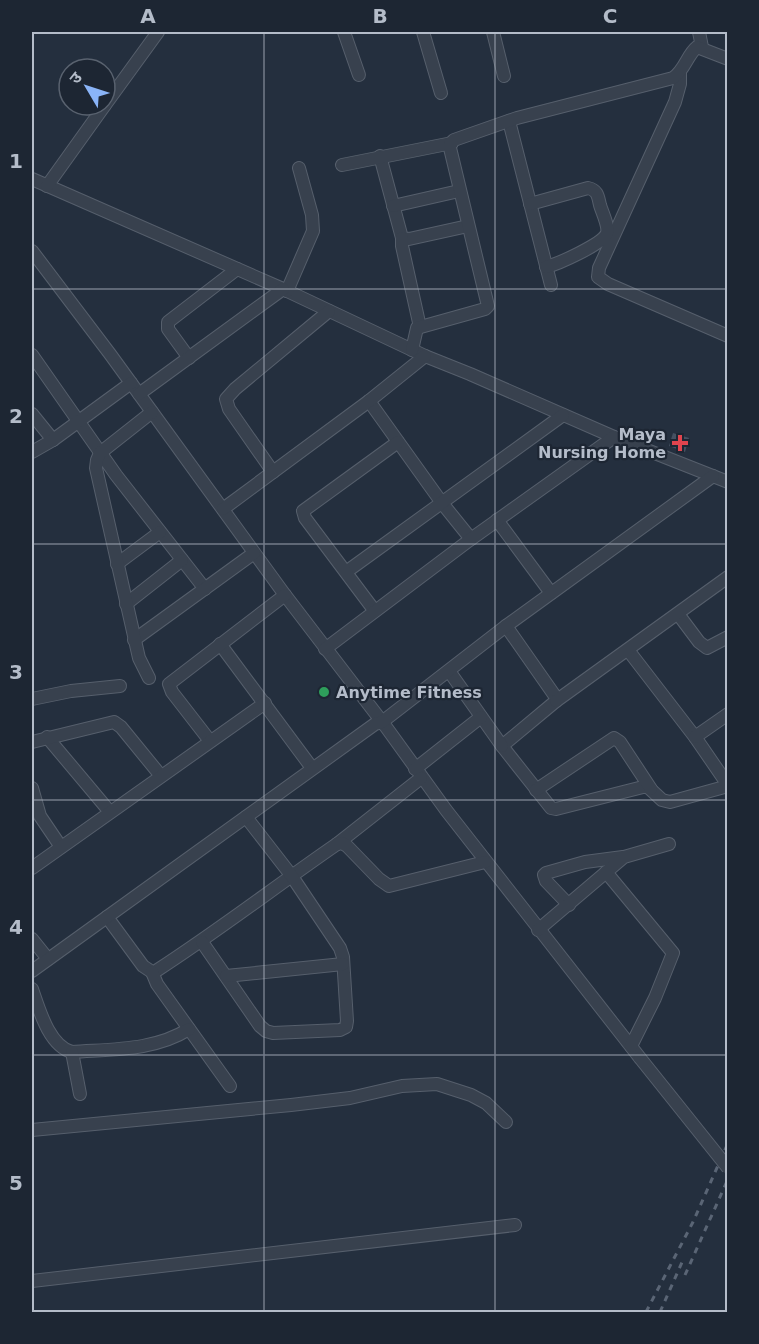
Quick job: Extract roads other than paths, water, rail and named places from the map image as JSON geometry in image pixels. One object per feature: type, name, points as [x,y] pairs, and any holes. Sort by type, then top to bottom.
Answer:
[{"type":"street","points":[[117,88],[158,32]]},
{"type":"street","points":[[344,32],[358,75]]},
{"type":"street","points":[[423,32],[441,93]]},
{"type":"street","points":[[494,32],[504,76]]},
{"type":"street","points":[[699,32],[702,47]]},
{"type":"street","points":[[342,165],[452,142],[509,121],[673,78],[680,72],[694,47],[702,47],[728,59]]},
{"type":"street","points":[[680,72],[680,84],[675,102],[599,268],[598,277],[608,284],[728,336]]},
{"type":"street","points":[[47,186],[96,117]]},
{"type":"street","points":[[509,121],[550,285]]},
{"type":"street","points":[[412,350],[416,330],[420,327],[485,309],[488,306],[459,192],[450,148],[452,142]]},
{"type":"street","points":[[380,156],[402,238],[420,327]]},
{"type":"street","points":[[32,452],[189,358],[285,290],[313,231],[312,215],[299,168]]},
{"type":"street","points":[[32,179],[285,290],[425,356],[614,437],[728,482]]},
{"type":"street","points":[[530,204],[588,188],[592,189],[597,194],[606,228],[604,236],[589,248],[571,258],[546,267]]},
{"type":"street","points":[[393,206],[459,192]]},
{"type":"street","points":[[402,238],[409,239],[468,226]]},
{"type":"street","points":[[32,251],[325,649],[382,722],[418,774],[538,930],[728,1168]]},
{"type":"street","points":[[189,358],[168,329],[168,322],[237,269]]},
{"type":"street","points":[[273,472],[229,409],[226,399],[329,311]]},
{"type":"street","points":[[32,355],[100,453],[205,590]]},
{"type":"street","points":[[223,509],[369,401],[425,356]]},
{"type":"street","points":[[369,401],[442,503],[471,539]]},
{"type":"street","points":[[149,678],[139,658],[134,640],[96,468],[100,453],[152,412]]},
{"type":"street","points":[[32,414],[53,440]]},
{"type":"street","points":[[346,572],[563,415]]},
{"type":"street","points":[[325,649],[374,610],[614,437]]},
{"type":"street","points":[[374,610],[304,518],[303,511],[398,442]]},
{"type":"street","points":[[32,971],[312,768],[375,724],[382,722],[506,626],[713,476]]},
{"type":"street","points":[[497,520],[551,593]]},
{"type":"street","points":[[117,564],[160,532]]},
{"type":"street","points":[[134,640],[254,553]]},
{"type":"street","points":[[126,604],[182,560]]},
{"type":"street","points":[[502,746],[556,701],[728,577]]},
{"type":"street","points":[[210,741],[172,692],[170,684],[285,595]]},
{"type":"street","points":[[678,614],[699,642],[707,648],[728,637]]},
{"type":"street","points":[[506,626],[555,696],[556,701]]},
{"type":"street","points":[[220,644],[312,768]]},
{"type":"street","points":[[536,790],[614,738],[620,742],[651,789],[662,800],[670,802],[728,785],[628,650]]},
{"type":"street","points":[[449,671],[548,806],[556,809],[643,788],[651,789]]},
{"type":"street","points":[[32,699],[71,691],[120,686]]},
{"type":"street","points":[[32,868],[265,703]]},
{"type":"street","points":[[694,737],[728,714]]},
{"type":"street","points":[[152,972],[202,942],[291,875],[337,844],[481,717]]},
{"type":"street","points":[[32,742],[114,722],[121,727],[161,776]]},
{"type":"street","points":[[47,738],[110,812]]},
{"type":"street","points":[[32,788],[40,816],[61,847]]},
{"type":"street","points":[[202,942],[266,1031],[273,1033],[340,1030],[347,1024],[340,948],[291,875],[246,817]]},
{"type":"street","points":[[337,844],[342,843],[346,846],[389,886],[485,862]]},
{"type":"street","points":[[569,905],[546,881],[544,875],[546,873],[585,862],[624,857],[669,844]]},
{"type":"street","points":[[538,930],[624,857]]},
{"type":"street","points":[[606,872],[673,953],[655,998],[631,1046]]},
{"type":"street","points":[[107,917],[143,966],[152,972],[157,984],[230,1086]]},
{"type":"street","points":[[32,939],[48,959]]},
{"type":"street","points":[[226,976],[343,964]]},
{"type":"street","points":[[32,989],[52,1036],[62,1048],[72,1052],[158,1044],[175,1038],[189,1029]]},
{"type":"street","points":[[72,1052],[80,1094]]},
{"type":"street","points":[[32,1130],[291,1106],[350,1098],[402,1086],[437,1084],[471,1095],[486,1103],[506,1122]]},
{"type":"street","points":[[32,1281],[515,1225]]},
{"type":"railway","points":[[646,1312],[693,1222],[728,1143]]},
{"type":"railway","points":[[685,1275],[728,1179]]},
{"type":"railway","points":[[660,1312],[683,1260]]},
{"type":"place","name":"Maya Nursing Home","points":[[680,443]]},
{"type":"place","name":"Anytime Fitness","points":[[324,692]]}]
